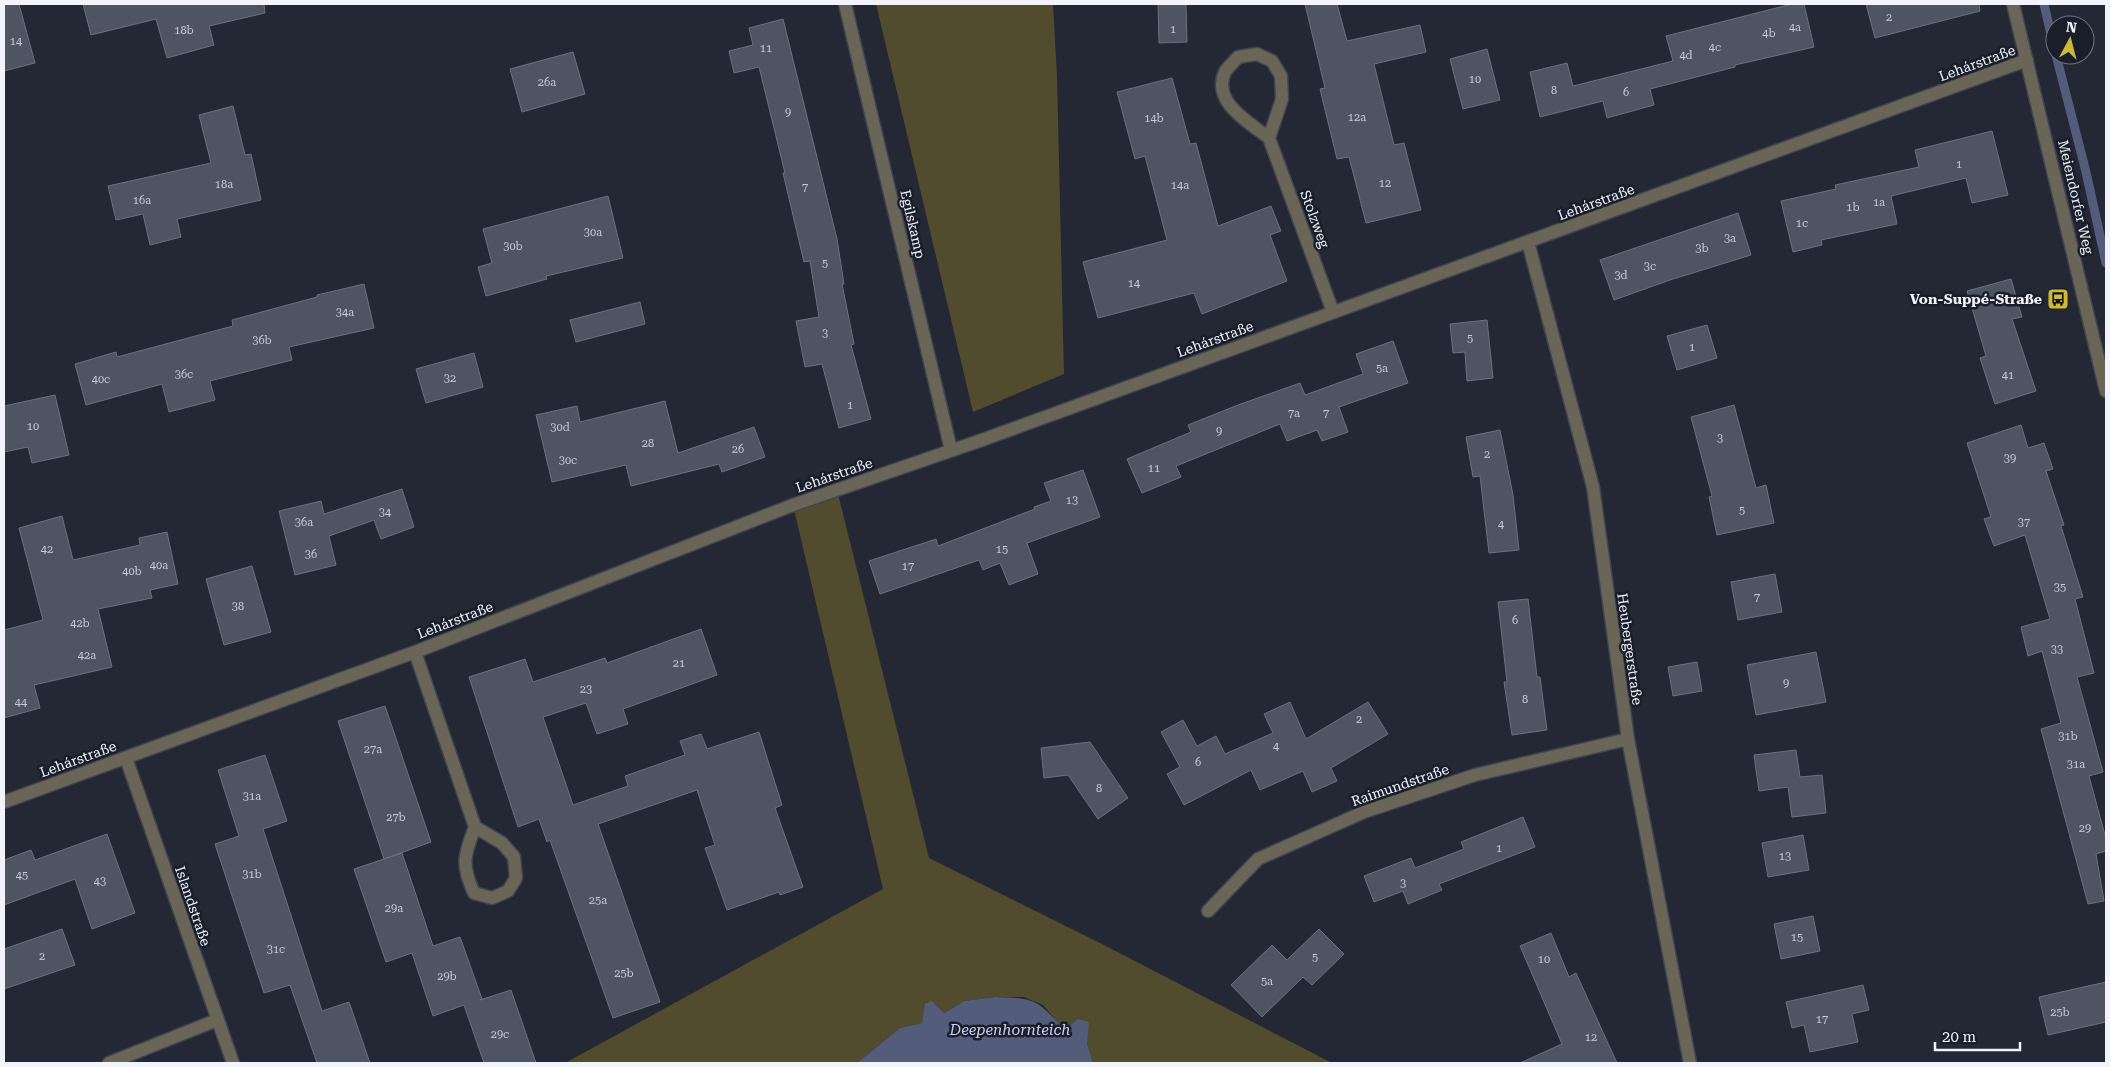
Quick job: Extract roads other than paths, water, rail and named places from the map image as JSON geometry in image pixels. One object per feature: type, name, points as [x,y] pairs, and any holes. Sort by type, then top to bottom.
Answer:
[{"type":"street","name":"Egilskamp","points":[[845,4],[951,450]]},
{"type":"street","name":"Meiendorfer Weg","points":[[2015,6],[2106,391]]},
{"type":"street","name":"Stolzweg","points":[[1269,138],[1282,99],[1281,76],[1272,61],[1257,54],[1238,57],[1225,72],[1222,86],[1225,100],[1269,138],[1333,312]]},
{"type":"street","name":"Lehárstraße","points":[[4,802],[415,652],[793,505],[951,450],[2028,60]]},
{"type":"street","name":"Heubergerstraße","points":[[1528,242],[1593,487],[1628,739],[1690,1063]]},
{"type":"street","name":"Lehárstraße","points":[[415,652],[475,827]]},
{"type":"street","name":"Raimundstraße","points":[[1208,911],[1258,859],[1364,812],[1475,775],[1628,739]]},
{"type":"street","name":"Islandstraße","points":[[126,758],[233,1063]]},
{"type":"street","points":[[475,827],[502,843],[514,857],[516,878],[508,891],[492,898],[474,893],[465,875],[466,851],[475,827]]},
{"type":"street","points":[[108,1063],[217,1020]]},
{"type":"water","name":"Deepenhornteich","points":[[995,997],[1020,998],[1035,1003],[1048,1012],[1065,1030],[1078,1019],[1089,1022],[1087,1043],[1093,1063],[857,1063],[900,1028],[922,1023],[925,1004],[932,1001],[944,1013],[964,1001]]},
{"type":"waterway","points":[[2044,4],[2047,15]]},
{"type":"waterway","points":[[2059,65],[2086,172],[2106,263]]},
{"type":"place","name":"Von-Suppé-Straße","points":[[2058,299]]}]
